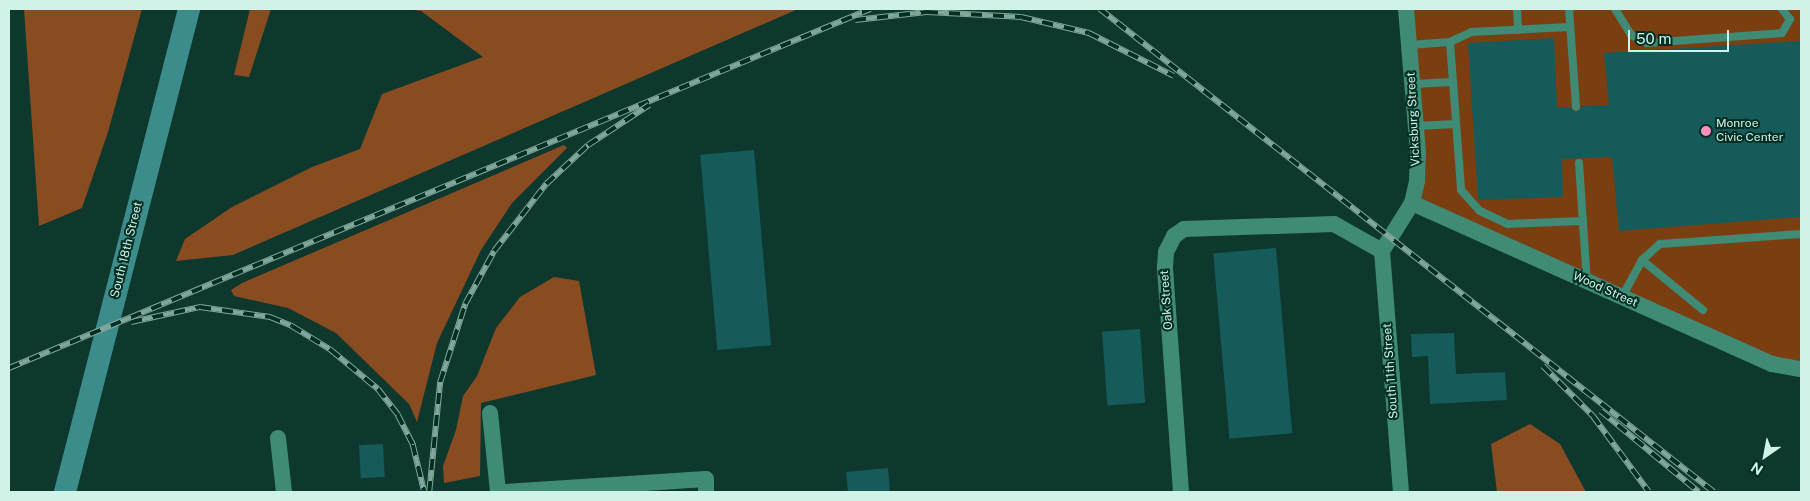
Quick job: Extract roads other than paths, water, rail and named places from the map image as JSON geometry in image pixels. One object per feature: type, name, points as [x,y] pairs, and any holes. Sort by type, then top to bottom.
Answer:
[{"type":"main road","name":"South 18th Street","points":[[65,492],[188,9]]},
{"type":"street","name":"Vicksburg Street","points":[[1382,251],[1412,203],[1417,181],[1415,126],[1406,9]]},
{"type":"street","name":"Wood Street","points":[[1412,203],[1772,364],[1801,370]]},
{"type":"street","name":"Oak Street","points":[[1181,492],[1165,267],[1166,252],[1174,236],[1184,229],[1334,224],[1382,251]]},
{"type":"street","name":"South 11th Street","points":[[1382,251],[1401,492]]},
{"type":"street","points":[[490,414],[498,492]]},
{"type":"street","points":[[278,438],[284,492]]},
{"type":"street","points":[[506,492],[706,486]]},
{"type":"lane","points":[[1517,9],[1518,30]]},
{"type":"lane","points":[[1569,9],[1576,107]]},
{"type":"lane","points":[[1615,9],[1631,35],[1647,43],[1782,33],[1790,19],[1782,9]]},
{"type":"lane","points":[[1409,44],[1450,42],[1471,32],[1570,27]]},
{"type":"lane","points":[[1450,42],[1461,190],[1480,211],[1508,224],[1583,221]]},
{"type":"lane","points":[[1412,84],[1453,82]]},
{"type":"lane","points":[[1415,126],[1456,124]]},
{"type":"lane","points":[[1579,163],[1587,282]]},
{"type":"lane","points":[[1622,297],[1642,260],[1660,244],[1801,234]]},
{"type":"lane","points":[[1642,260],[1703,310]]},
{"type":"railway","points":[[9,368],[870,9]]},
{"type":"railway","points":[[1100,9],[1714,492]]},
{"type":"railway","points":[[855,20],[927,12],[1021,17],[1089,33],[1174,76]]},
{"type":"railway","points":[[429,492],[440,382],[465,304],[494,251],[546,184],[588,145],[649,105]]},
{"type":"railway","points":[[131,322],[200,307],[270,317],[292,326],[331,350],[378,389],[398,415],[413,445],[424,490]]},
{"type":"railway","points":[[1543,366],[1593,416],[1649,492]]},
{"type":"railway","points":[[1601,411],[1699,492]]},
{"type":"place","name":"Monroe Civic Center","points":[[1706,131]]}]
